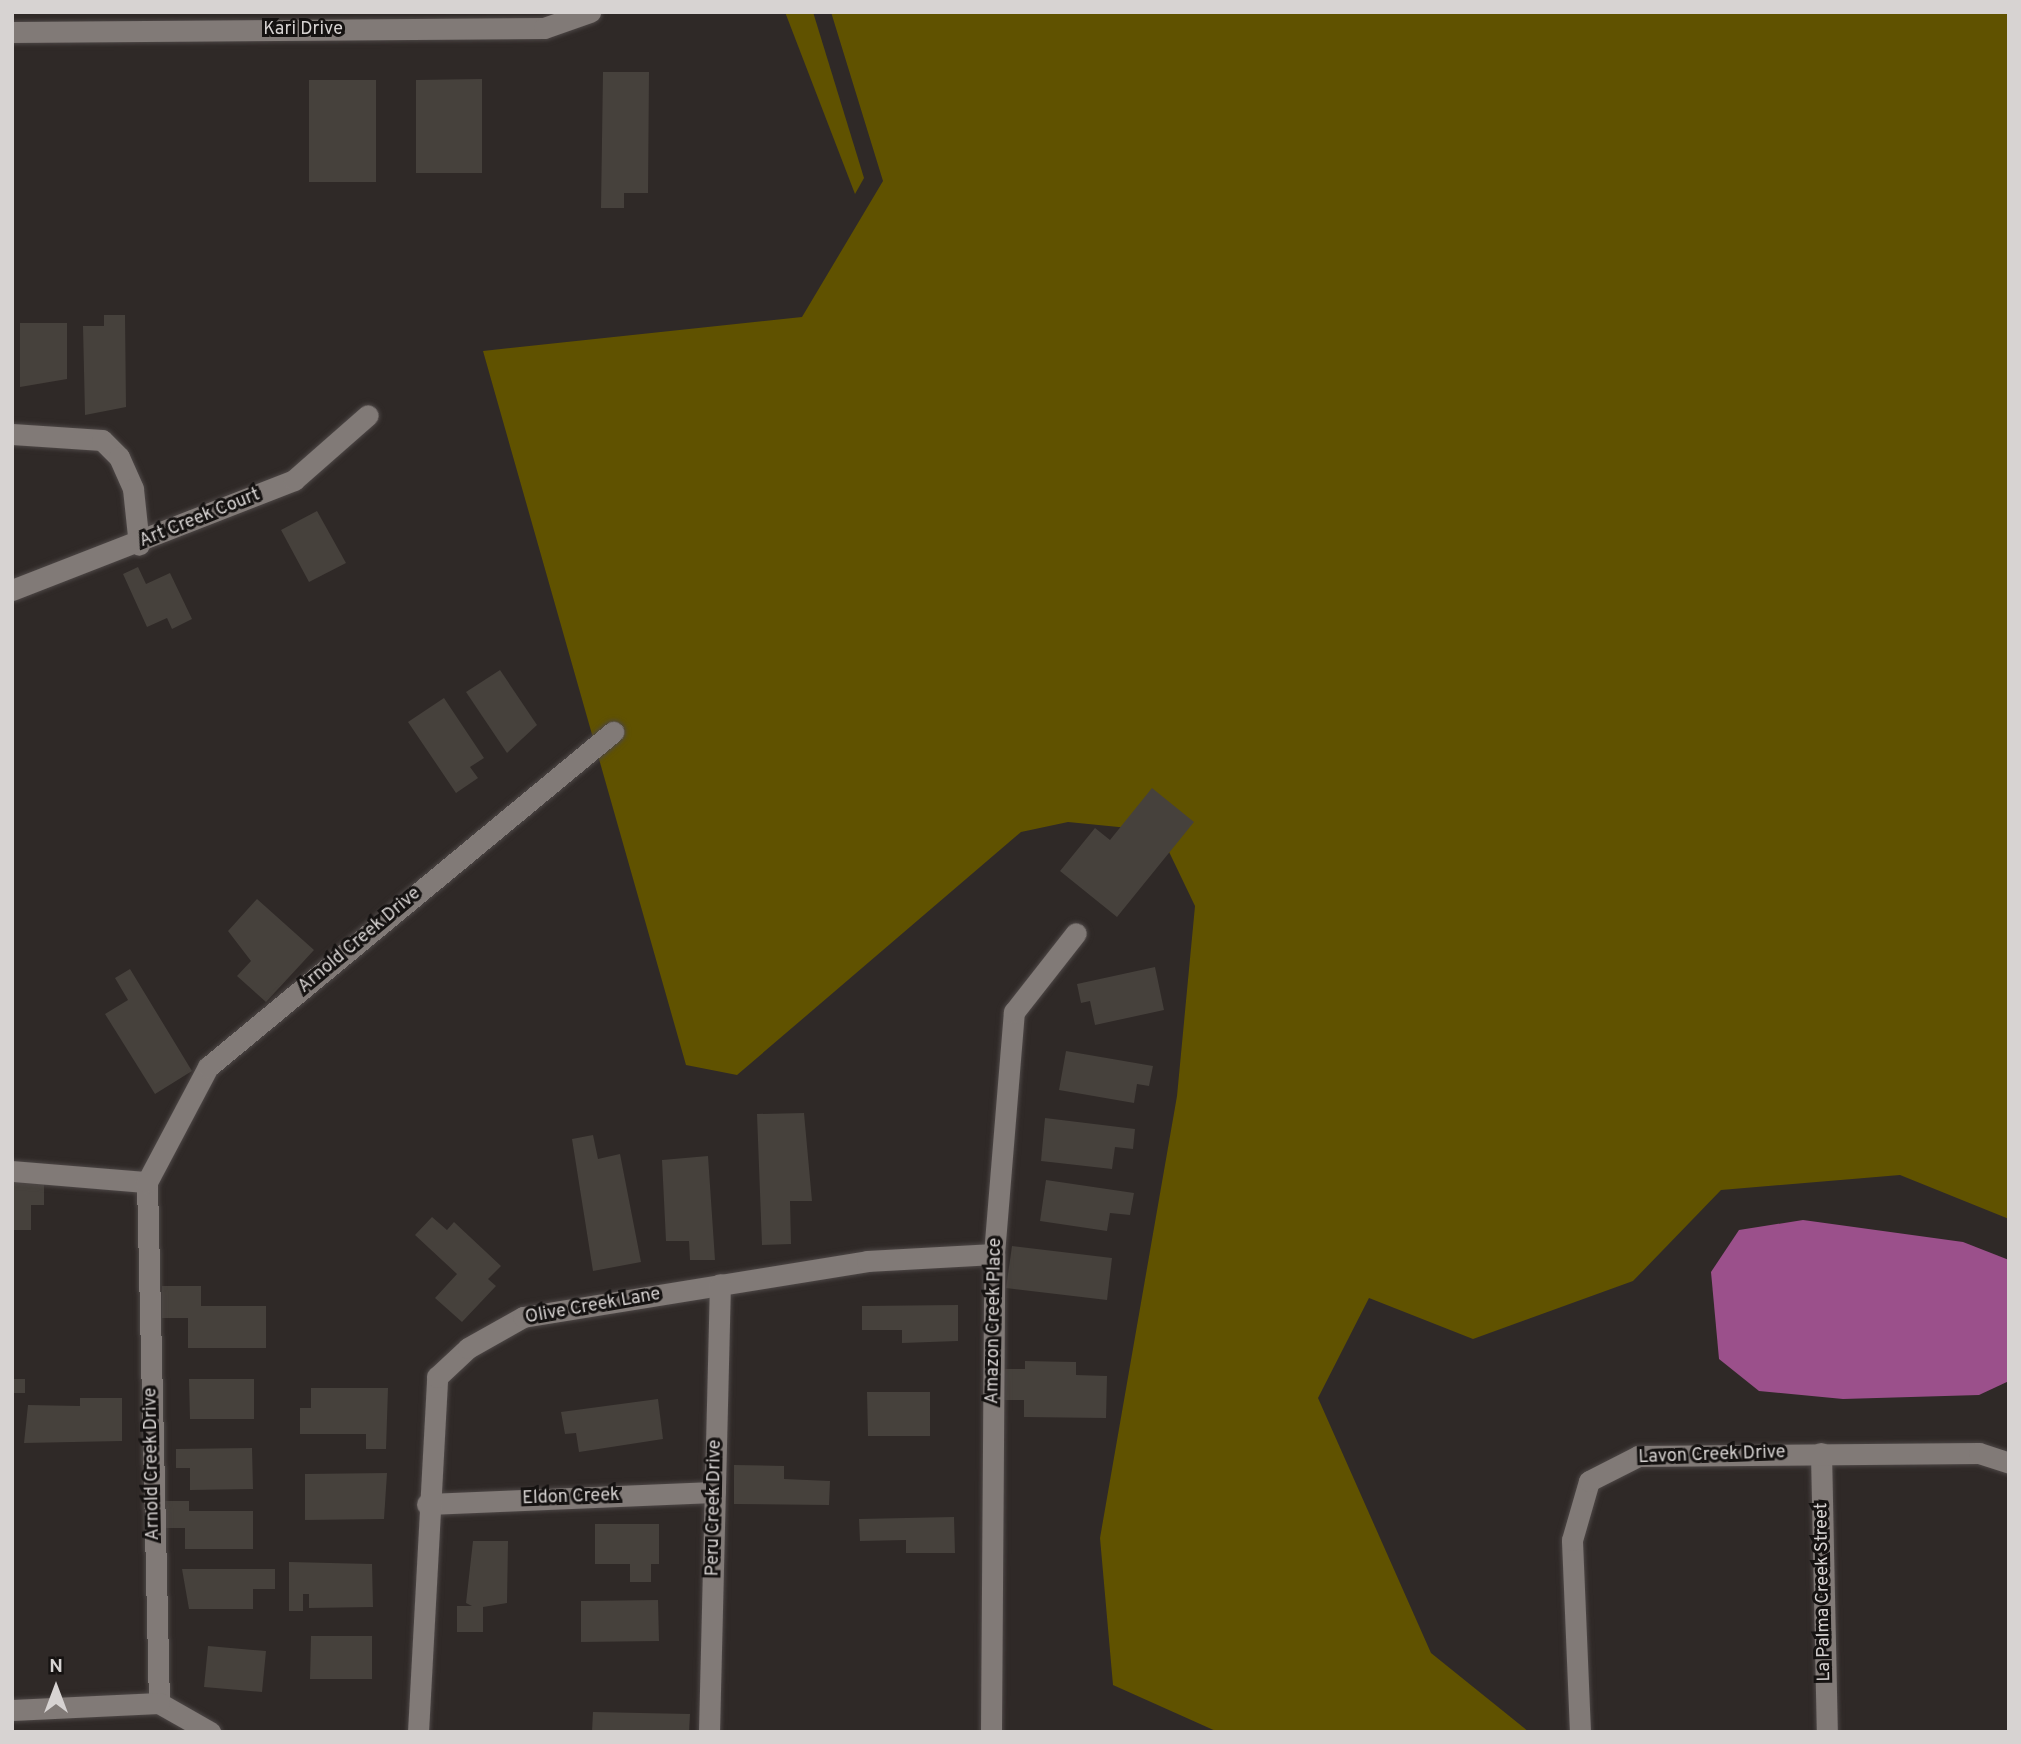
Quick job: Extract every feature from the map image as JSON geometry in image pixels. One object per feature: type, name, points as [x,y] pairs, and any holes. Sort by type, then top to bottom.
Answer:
[{"type":"street","name":"Kari Drive","points":[[12,32],[544,28],[590,12]]},
{"type":"street","name":"Art Creek Court","points":[[12,590],[139,545],[294,480],[368,415]]},
{"type":"street","points":[[12,434],[102,440],[120,457],[133,489],[139,545]]},
{"type":"street","name":"Arnold Creek Drive","points":[[159,1703],[147,1182],[208,1067],[613,732]]},
{"type":"street","name":"Amazon Creek Place","points":[[991,1732],[994,1254],[1014,1012],[1076,933]]},
{"type":"street","points":[[12,1171],[147,1182]]},
{"type":"street","name":"Olive Creek Lane","points":[[418,1732],[427,1504],[437,1377],[468,1348],[523,1317],[867,1261],[994,1254]]},
{"type":"street","name":"Peru Creek Drive","points":[[709,1732],[720,1284]]},
{"type":"street","name":"La Palma Creek Street","points":[[1821,1452],[1827,1732]]},
{"type":"street","name":"Lavon Creek Drive","points":[[1580,1732],[1572,1540],[1589,1481],[1637,1456],[1979,1452],[2009,1463]]},
{"type":"street","name":"Eldon Creek","points":[[427,1504],[715,1492]]},
{"type":"street","points":[[12,1710],[159,1703],[210,1732]]},
{"type":"shaded area","points":[[785,12],[813,12],[864,178],[855,194]]},
{"type":"shaded area","points":[[831,12],[2009,12],[2009,1219],[1900,1175],[1721,1190],[1633,1281],[1473,1339],[1369,1298],[1318,1398],[1431,1653],[1529,1732],[1218,1732],[1113,1685],[1100,1538],[1177,1096],[1195,906],[1159,831],[1068,822],[1021,832],[737,1075],[686,1065],[483,351],[802,317],[883,181]]},
{"type":"shaded area","points":[[1803,1220],[1963,1242],[2009,1260],[2009,1381],[1979,1395],[1843,1399],[1759,1391],[1719,1359],[1711,1272],[1739,1230]]},
{"type":"building","points":[[603,72],[649,72],[648,193],[624,193],[624,208],[601,208]]},
{"type":"building","points":[[482,79],[482,173],[416,173],[416,80]]},
{"type":"building","points":[[309,80],[376,80],[376,182],[309,182]]},
{"type":"building","points":[[104,315],[125,315],[126,407],[85,415],[83,326],[104,326]]},
{"type":"building","points":[[20,323],[67,323],[67,379],[20,387]]},
{"type":"building","points":[[317,511],[346,563],[309,582],[281,530]]},
{"type":"building","points":[[138,567],[146,584],[170,573],[192,619],[172,629],[167,618],[147,627],[123,574]]},
{"type":"building","points":[[500,670],[537,725],[507,753],[466,692]]},
{"type":"building","points":[[444,698],[484,758],[470,767],[478,778],[456,793],[408,722]]},
{"type":"building","points":[[1152,788],[1194,822],[1117,917],[1060,871],[1095,828],[1110,840]]},
{"type":"building","points":[[257,899],[314,950],[266,1002],[237,976],[251,961],[228,931]]},
{"type":"building","points":[[1155,967],[1164,1010],[1095,1025],[1090,1001],[1081,1003],[1077,984]]},
{"type":"building","points":[[130,969],[192,1071],[155,1094],[105,1014],[128,1000],[115,978]]},
{"type":"building","points":[[1066,1051],[1153,1066],[1149,1086],[1137,1084],[1134,1103],[1059,1090]]},
{"type":"building","points":[[804,1113],[812,1201],[790,1201],[791,1244],[762,1245],[757,1114]]},
{"type":"building","points":[[1045,1118],[1135,1129],[1133,1149],[1115,1147],[1112,1169],[1041,1161]]},
{"type":"building","points":[[593,1135],[598,1159],[620,1154],[641,1262],[593,1271],[572,1139]]},
{"type":"building","points":[[708,1156],[715,1260],[690,1260],[689,1241],[666,1241],[662,1160]]},
{"type":"building","points":[[12,1175],[44,1175],[44,1205],[31,1205],[31,1230],[12,1230]]},
{"type":"building","points":[[1046,1180],[1134,1193],[1130,1215],[1110,1213],[1107,1231],[1040,1221]]},
{"type":"building","points":[[432,1217],[447,1230],[454,1222],[501,1266],[488,1279],[496,1286],[462,1322],[435,1298],[457,1274],[415,1235]]},
{"type":"building","points":[[1012,1246],[1112,1258],[1107,1300],[1006,1288]]},
{"type":"building","points":[[162,1286],[201,1286],[201,1306],[266,1306],[266,1348],[188,1348],[188,1318],[162,1318]]},
{"type":"building","points":[[958,1305],[958,1341],[902,1343],[902,1330],[862,1330],[862,1306]]},
{"type":"building","points":[[1025,1361],[1076,1362],[1076,1375],[1107,1376],[1106,1418],[1024,1417],[1024,1400],[1000,1400],[1000,1369],[1025,1369]]},
{"type":"building","points":[[12,1379],[25,1379],[25,1393],[12,1393]]},
{"type":"building","points":[[189,1379],[254,1379],[254,1419],[190,1419]]},
{"type":"building","points":[[311,1388],[388,1388],[386,1449],[366,1449],[366,1434],[300,1434],[300,1408],[311,1408]]},
{"type":"building","points":[[867,1392],[930,1392],[930,1436],[868,1436]]},
{"type":"building","points":[[80,1398],[122,1398],[122,1441],[24,1443],[28,1405],[80,1406]]},
{"type":"building","points":[[658,1399],[663,1439],[579,1452],[576,1433],[565,1434],[561,1412]]},
{"type":"building","points":[[252,1448],[253,1489],[190,1490],[190,1468],[176,1468],[176,1449]]},
{"type":"building","points":[[734,1465],[784,1466],[784,1479],[830,1481],[829,1505],[734,1504]]},
{"type":"building","points":[[387,1473],[384,1519],[305,1520],[305,1474]]},
{"type":"building","points":[[161,1501],[189,1501],[189,1511],[253,1511],[253,1549],[185,1549],[185,1528],[161,1528]]},
{"type":"building","points":[[954,1517],[955,1553],[906,1553],[906,1540],[860,1541],[859,1519]]},
{"type":"building","points":[[595,1524],[659,1524],[659,1564],[651,1564],[651,1582],[630,1582],[630,1564],[595,1564]]},
{"type":"building","points":[[473,1541],[508,1541],[507,1603],[483,1607],[483,1632],[457,1632],[457,1606],[472,1606],[466,1603]]},
{"type":"building","points":[[289,1562],[372,1564],[373,1607],[309,1608],[309,1594],[303,1594],[303,1611],[289,1611]]},
{"type":"building","points":[[182,1569],[275,1569],[275,1589],[253,1589],[253,1609],[189,1609]]},
{"type":"building","points":[[658,1600],[659,1641],[581,1642],[581,1601]]},
{"type":"building","points":[[311,1636],[372,1636],[372,1679],[310,1679]]},
{"type":"building","points":[[208,1646],[266,1651],[262,1692],[204,1687]]},
{"type":"building","points":[[593,1712],[690,1714],[689,1732],[592,1732]]}]
